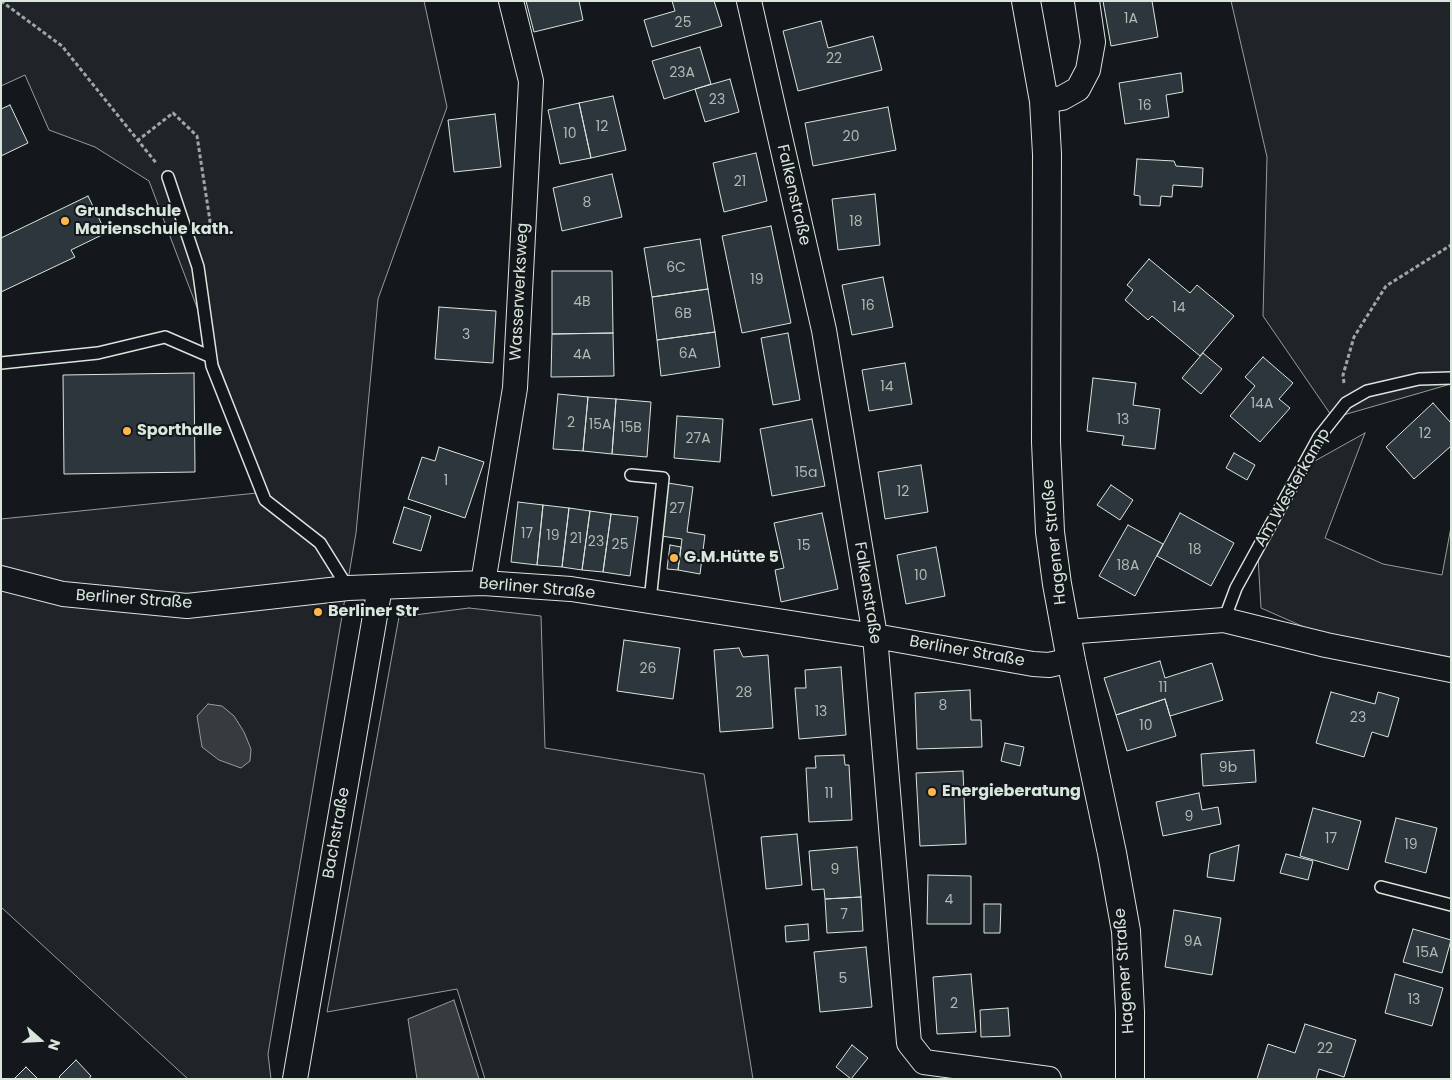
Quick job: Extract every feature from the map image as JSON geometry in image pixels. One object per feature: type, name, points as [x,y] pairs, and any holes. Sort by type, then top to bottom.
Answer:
[{"type":"main road","name":"Hagener Straße","points":[[1026,1],[1044,101],[1047,154],[1046,442],[1050,532],[1071,660],[1126,930],[1130,1012],[1130,1079]]},
{"type":"street","name":"Wasserwerksweg","points":[[483,583],[515,388],[532,81],[511,1]]},
{"type":"street","name":"Falkenstraße","points":[[749,1],[824,330],[875,636],[909,1043],[924,1062],[1049,1079]]},
{"type":"street","points":[[1044,101],[1062,98],[1078,89],[1088,70],[1093,42],[1087,1]]},
{"type":"street","name":"Berliner Straße","points":[[1,578],[63,594],[187,606],[348,588],[483,583],[571,589],[875,636],[1033,664],[1049,665],[1071,660]]},
{"type":"street","name":"Bachstraße","points":[[295,1079],[380,587]]},
{"type":"street","points":[[1066,632],[1224,620],[1326,645],[1451,670]]},
{"type":"lane","points":[[168,177],[198,267],[209,356],[265,500],[320,543],[348,588]]},
{"type":"lane","points":[[1,363],[98,354],[165,338],[209,356]]},
{"type":"lane","name":"Am Westerkamp","points":[[1224,620],[1236,588],[1319,437],[1346,404],[1367,391],[1419,379],[1451,378]]},
{"type":"lane","points":[[630,475],[663,478],[650,601]]},
{"type":"lane","points":[[1381,887],[1451,905]]},
{"type":"path","points":[[1,1],[62,46],[168,177]]},
{"type":"path","points":[[137,141],[173,112],[197,136],[210,221],[198,267]]},
{"type":"path","points":[[1346,404],[1343,375],[1354,337],[1386,286],[1451,245]]},
{"type":"shaded area","points":[[1,1],[424,1],[447,107],[378,299],[356,533],[268,1054],[271,1079],[188,1079],[1,907],[1,519],[267,492],[149,181],[95,147],[49,130],[25,75],[1,86]]},
{"type":"shaded area","points":[[1231,1],[1451,1],[1451,384],[1333,418],[1263,316],[1267,157]]},
{"type":"shaded area","points":[[1365,433],[1325,538],[1383,564],[1442,575],[1451,527],[1451,657],[1313,631],[1261,608],[1258,557],[1313,462]]},
{"type":"shaded area","points":[[469,608],[541,616],[545,748],[704,774],[753,1079],[485,1079],[457,989],[327,1012],[399,617]]},
{"type":"shaded area","points":[[208,704],[222,706],[234,716],[244,732],[251,749],[250,761],[241,768],[219,760],[202,747],[197,716]]},
{"type":"shaded area","points":[[454,1000],[479,1079],[417,1079],[408,1019]]},
{"type":"building","points":[[526,1],[579,1],[583,20],[534,32]]},
{"type":"building","points":[[672,1],[714,1],[722,26],[652,47],[644,20],[675,11]]},
{"type":"building","points":[[1103,1],[1152,1],[1158,37],[1111,46]]},
{"type":"building","points":[[821,21],[828,48],[873,36],[882,70],[798,91],[783,31]]},
{"type":"building","points":[[700,47],[711,84],[664,99],[652,61]]},
{"type":"building","points":[[1181,73],[1183,92],[1166,95],[1169,117],[1125,124],[1119,83]]},
{"type":"building","points":[[730,79],[739,112],[705,122],[695,89]]},
{"type":"building","points":[[613,96],[626,150],[591,158],[579,103]]},
{"type":"building","points":[[579,103],[591,158],[560,164],[548,110]]},
{"type":"building","points":[[10,105],[28,143],[1,156],[1,109]]},
{"type":"building","points":[[888,107],[896,150],[813,166],[805,123]]},
{"type":"building","points":[[495,114],[501,167],[454,172],[448,120]]},
{"type":"building","points":[[756,153],[767,201],[724,212],[713,163]]},
{"type":"building","points":[[1137,159],[1174,161],[1176,166],[1203,168],[1202,187],[1173,185],[1172,197],[1161,196],[1160,206],[1140,205],[1140,196],[1134,195]]},
{"type":"building","points":[[612,174],[622,217],[562,231],[553,188]]},
{"type":"building","points":[[875,194],[880,245],[838,250],[832,199]]},
{"type":"building","points":[[88,196],[106,233],[71,250],[75,257],[1,292],[1,238]]},
{"type":"building","points":[[771,226],[791,323],[742,333],[722,236]]},
{"type":"building","points":[[700,239],[708,289],[652,297],[644,248]]},
{"type":"building","points":[[1149,259],[1190,293],[1197,285],[1234,316],[1200,356],[1152,316],[1148,320],[1125,300],[1133,290],[1127,285]]},
{"type":"building","points":[[552,271],[612,271],[613,333],[552,334]]},
{"type":"building","points":[[883,277],[893,327],[852,335],[842,285]]},
{"type":"building","points":[[708,289],[715,332],[657,340],[652,297]]},
{"type":"building","points":[[439,307],[496,311],[493,363],[435,359]]},
{"type":"building","points":[[715,332],[720,367],[661,376],[657,340]]},
{"type":"building","points":[[613,333],[614,376],[551,377],[552,334]]},
{"type":"building","points":[[788,333],[800,400],[773,405],[761,338]]},
{"type":"building","points":[[1203,353],[1222,369],[1201,394],[1182,378]]},
{"type":"building","points":[[1263,357],[1293,383],[1279,399],[1290,408],[1260,442],[1230,416],[1255,386],[1245,377]]},
{"type":"building","points":[[905,363],[912,404],[869,411],[862,370]]},
{"type":"building","points":[[194,373],[195,472],[64,474],[63,375]]},
{"type":"building","points":[[1093,378],[1136,383],[1133,405],[1160,409],[1155,449],[1122,445],[1124,436],[1087,431]]},
{"type":"building","points":[[558,394],[588,397],[583,451],[553,449]]},
{"type":"building","points":[[588,397],[616,399],[612,454],[583,451]]},
{"type":"building","points":[[616,399],[651,402],[647,457],[612,454]]},
{"type":"building","points":[[1433,403],[1451,423],[1451,446],[1414,479],[1386,447]]},
{"type":"building","points":[[677,416],[723,419],[720,462],[674,458]]},
{"type":"building","points":[[812,419],[825,486],[772,496],[760,429]]},
{"type":"building","points":[[439,447],[484,462],[465,518],[408,499],[422,457],[435,461]]},
{"type":"building","points":[[1234,453],[1255,465],[1247,480],[1226,468]]},
{"type":"building","points":[[921,465],[928,512],[885,519],[878,472]]},
{"type":"building","points":[[668,483],[693,487],[687,532],[705,535],[700,574],[678,570],[682,539],[661,536]]},
{"type":"building","points":[[1111,485],[1133,500],[1120,520],[1097,505]]},
{"type":"building","points":[[518,502],[543,505],[537,565],[511,562]]},
{"type":"building","points":[[543,505],[569,508],[562,567],[537,565]]},
{"type":"building","points":[[404,507],[431,516],[421,551],[393,543]]},
{"type":"building","points":[[569,508],[590,511],[582,570],[562,567]]},
{"type":"building","points":[[590,511],[611,514],[603,572],[582,570]]},
{"type":"building","points":[[822,513],[838,589],[781,602],[775,570],[784,568],[774,523]]},
{"type":"building","points":[[1180,513],[1234,543],[1211,586],[1157,556]]},
{"type":"building","points":[[611,514],[638,517],[630,576],[603,572]]},
{"type":"building","points":[[1128,525],[1163,544],[1135,596],[1099,576]]},
{"type":"building","name":"G.M.Hütte 5","points":[[670,545],[681,547],[678,570],[667,569]]},
{"type":"building","points":[[936,547],[945,596],[906,604],[897,555]]},
{"type":"building","points":[[624,640],[680,648],[673,699],[617,691]]},
{"type":"building","points":[[739,648],[743,657],[768,655],[773,728],[720,732],[714,650]]},
{"type":"building","points":[[1160,661],[1165,678],[1212,663],[1223,700],[1170,716],[1165,699],[1116,715],[1104,678]]},
{"type":"building","points":[[841,667],[846,735],[799,739],[795,688],[806,688],[805,670]]},
{"type":"building","points":[[970,690],[971,720],[981,720],[982,747],[917,749],[915,693]]},
{"type":"building","points":[[1331,692],[1375,704],[1378,692],[1399,698],[1388,737],[1372,732],[1364,757],[1316,743]]},
{"type":"building","points":[[1165,699],[1176,736],[1127,751],[1116,715]]},
{"type":"building","points":[[1005,743],[1024,747],[1020,766],[1001,761]]},
{"type":"building","points":[[1254,750],[1256,782],[1203,786],[1201,754]]},
{"type":"building","points":[[844,755],[845,765],[849,765],[852,820],[809,822],[806,768],[816,768],[815,756]]},
{"type":"building","points":[[963,771],[966,844],[920,846],[916,773]]},
{"type":"building","points":[[1199,793],[1202,810],[1218,807],[1221,824],[1163,836],[1156,802]]},
{"type":"building","points":[[1313,808],[1361,821],[1348,870],[1300,856]]},
{"type":"building","points":[[1396,818],[1437,828],[1426,873],[1385,862]]},
{"type":"building","points":[[797,834],[802,885],[766,889],[761,837]]},
{"type":"building","points":[[1239,845],[1234,881],[1207,877],[1210,854]]},
{"type":"building","points":[[857,847],[861,897],[825,899],[824,889],[812,890],[809,851]]},
{"type":"building","points":[[1286,854],[1313,861],[1308,880],[1280,873]]},
{"type":"building","points":[[928,875],[971,876],[971,924],[927,924]]},
{"type":"building","points":[[861,897],[863,931],[827,933],[825,899]]},
{"type":"building","points":[[984,904],[1001,904],[1000,933],[984,933]]},
{"type":"building","points":[[1174,910],[1221,918],[1212,975],[1165,967]]},
{"type":"building","points":[[808,924],[809,940],[786,942],[785,926]]},
{"type":"building","points":[[1413,929],[1451,940],[1442,973],[1403,962]]},
{"type":"building","points":[[866,947],[872,1007],[820,1012],[814,952]]},
{"type":"building","points":[[971,974],[976,1032],[937,1034],[933,977]]},
{"type":"building","points":[[1395,974],[1443,988],[1432,1026],[1385,1013]]},
{"type":"building","points":[[1008,1008],[1010,1036],[981,1037],[980,1010]]},
{"type":"building","points":[[1305,1024],[1356,1040],[1344,1077],[1319,1069],[1316,1079],[1257,1079],[1268,1044],[1295,1053]]},
{"type":"building","points":[[852,1045],[868,1058],[851,1079],[836,1067]]},
{"type":"building","points":[[76,1060],[91,1076],[89,1079],[61,1079],[59,1077]]},
{"type":"building","points":[[26,1067],[38,1079],[14,1079]]},
{"type":"place","name":"Grundschule Marienschule kath.","points":[[65,221]]},
{"type":"place","name":"Sporthalle","points":[[127,431]]},
{"type":"place","name":"G.M.Hütte 5","points":[[674,558]]},
{"type":"place","name":"Berliner Str","points":[[318,612]]},
{"type":"place","name":"Energieberatung","points":[[932,792]]}]
